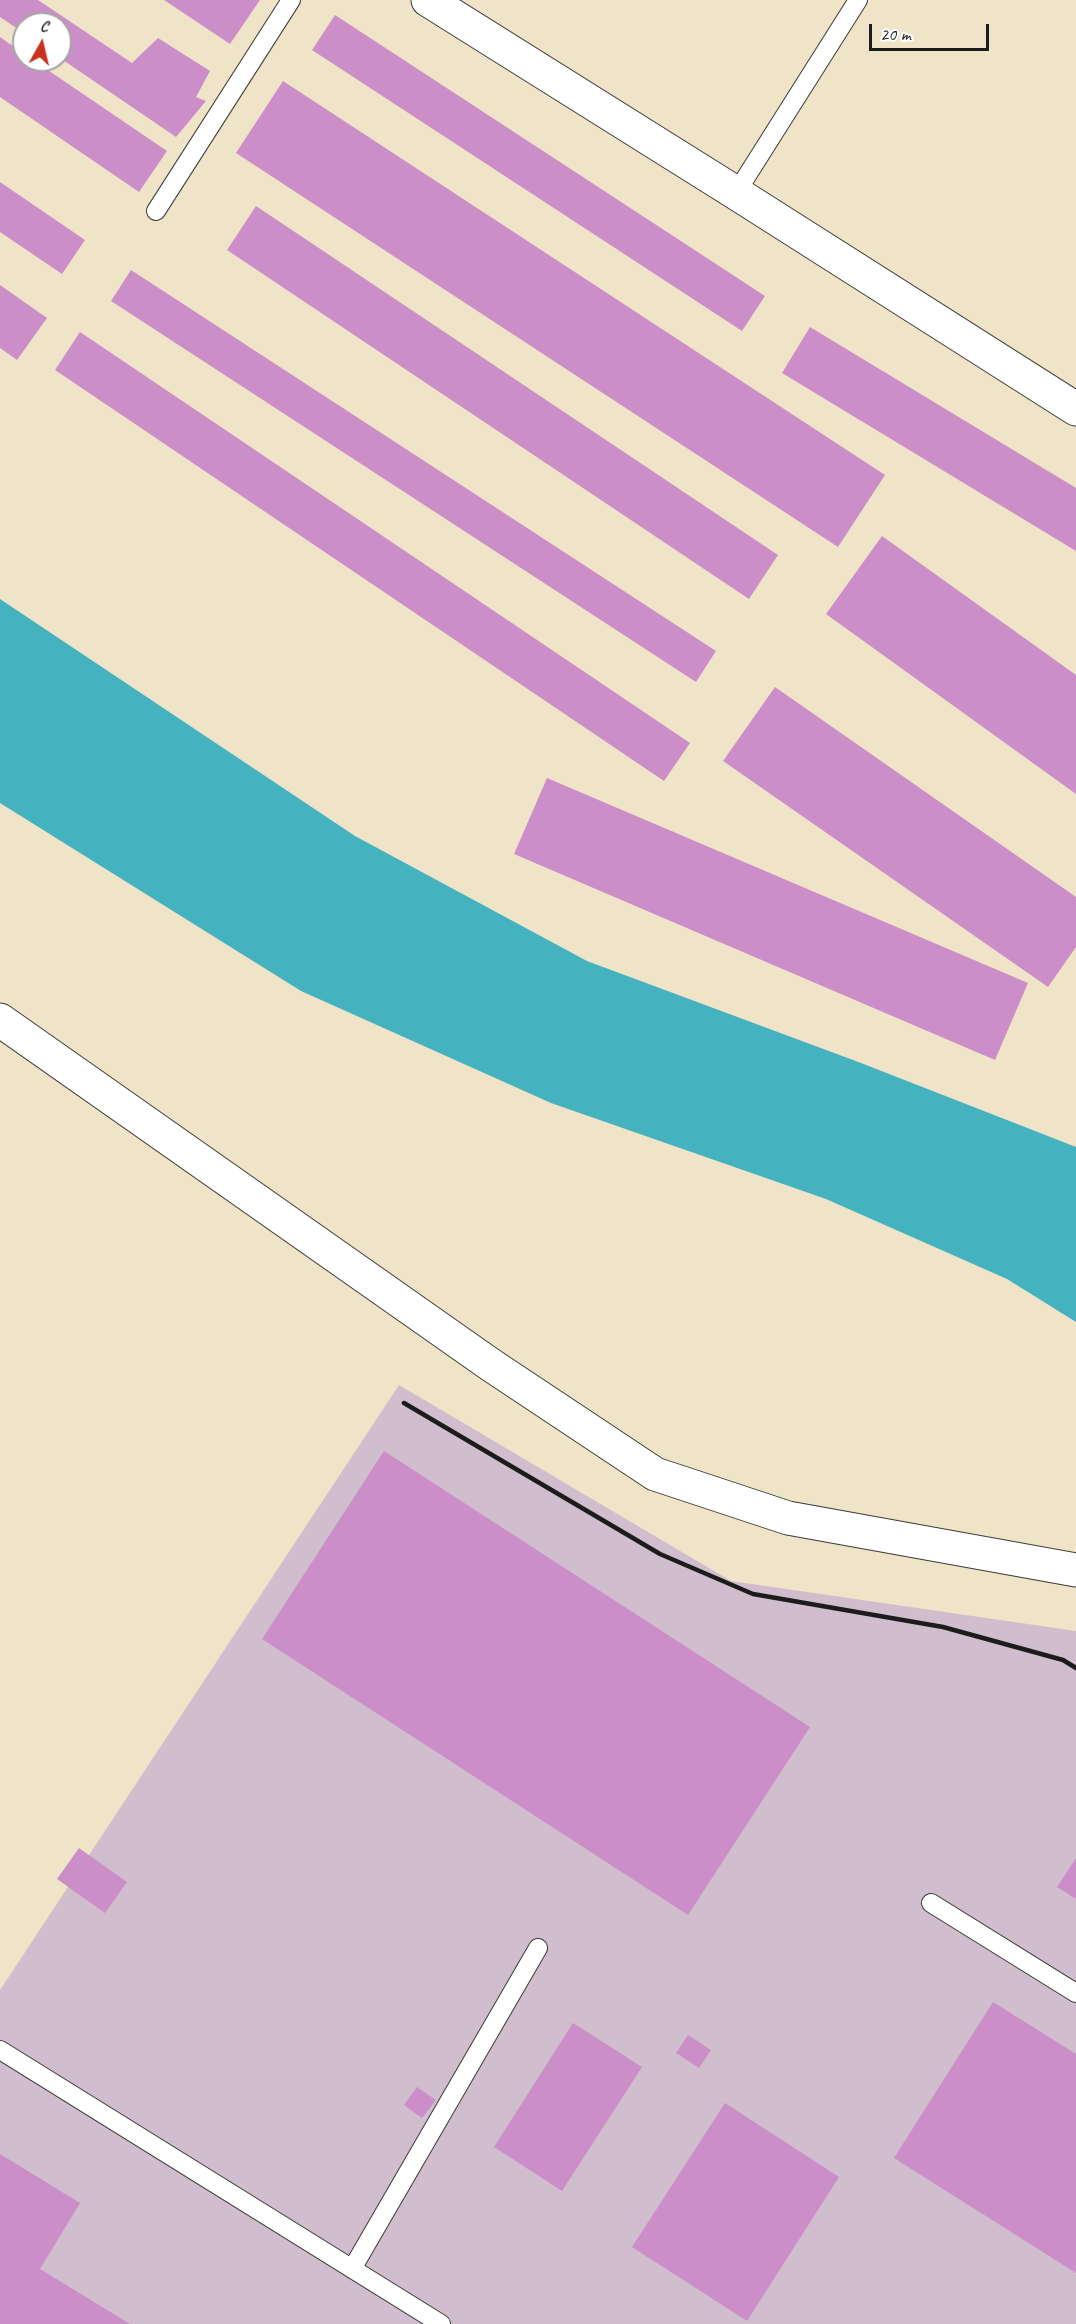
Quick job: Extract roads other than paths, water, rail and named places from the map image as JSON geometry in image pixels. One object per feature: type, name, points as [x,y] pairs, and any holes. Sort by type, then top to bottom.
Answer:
[{"type":"street","points":[[428,0],[1076,409]]},
{"type":"street","points":[[0,1020],[491,1365],[655,1474],[788,1518],[1076,1570]]},
{"type":"lane","points":[[156,211],[291,0]]},
{"type":"lane","points":[[736,193],[858,0]]},
{"type":"lane","points":[[931,1903],[1076,1993]]},
{"type":"lane","points":[[352,2269],[538,1948]]},
{"type":"lane","points":[[0,2050],[441,2324]]},
{"type":"water","points":[[0,599],[355,836],[587,961],[861,1063],[1076,1147],[1076,1322],[1007,1279],[826,1199],[551,1103],[301,991],[0,803]]},
{"type":"railway","points":[[404,1403],[660,1554],[753,1594],[943,1627],[1063,1660],[1076,1668]]}]
